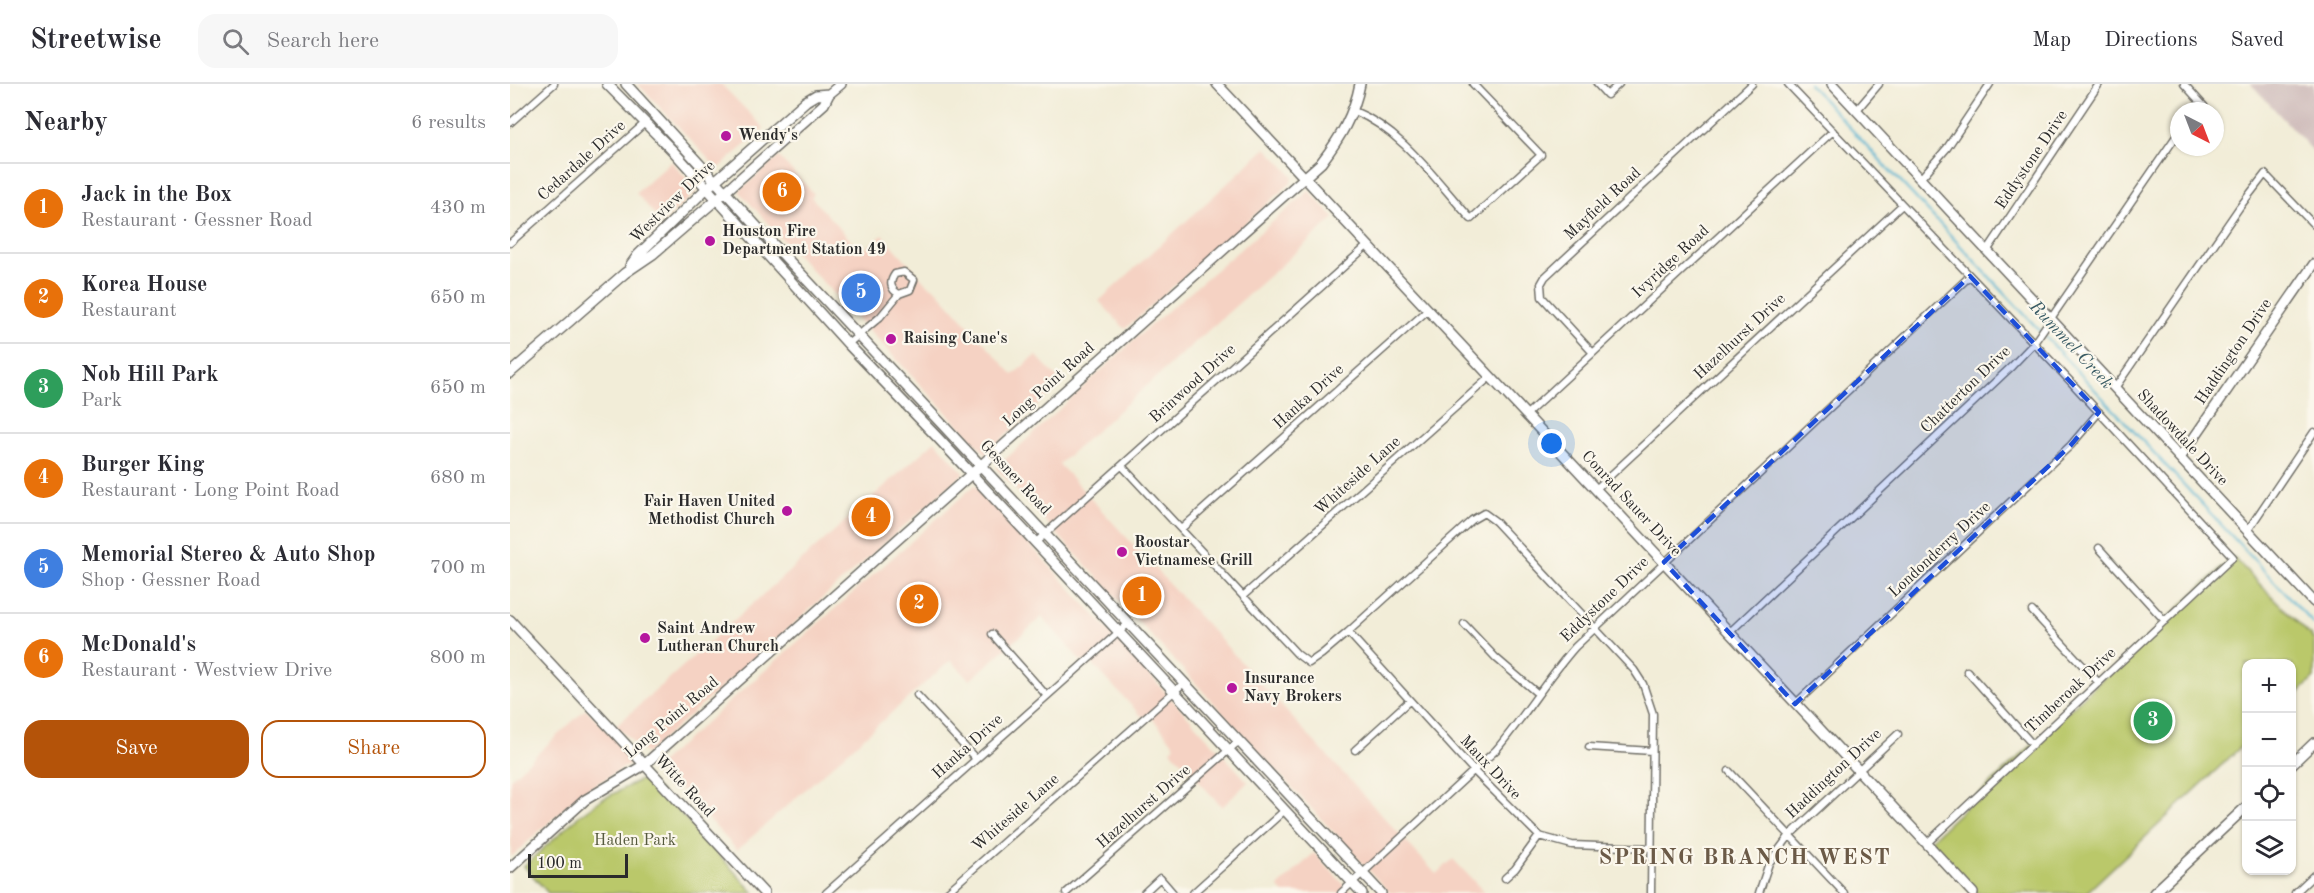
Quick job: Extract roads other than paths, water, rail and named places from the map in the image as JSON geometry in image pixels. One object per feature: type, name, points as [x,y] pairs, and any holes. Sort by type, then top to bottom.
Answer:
[{"type":"main road","name":"Gessner Road","points":[[607,84],[707,188],[848,344],[1362,893]]},
{"type":"main road","name":"Gessner Road","points":[[626,84],[742,211],[800,270],[1381,893]]},
{"type":"main road","name":"Westview Drive","points":[[510,373],[625,273],[653,254],[717,199],[824,104],[829,94],[841,84]]},
{"type":"main road","name":"Conrad Sauer Drive","points":[[1217,84],[1973,893]]},
{"type":"main road","name":"Long Point Road","points":[[510,868],[585,800],[644,765],[1321,163],[1335,145],[1354,111],[1360,84]]},
{"type":"main road","name":"Shadowdale Drive","points":[[1832,84],[1987,250],[2048,323],[2115,388],[2314,600]]},
{"type":"main road","name":"Westview Drive","points":[[625,273],[638,255],[707,188],[806,101],[816,95],[829,94]]},
{"type":"main road","points":[[734,218],[742,211]]},
{"type":"main road","name":"Haddington Drive","points":[[2180,458],[2314,264]]},
{"type":"main road","points":[[789,280],[800,270]]},
{"type":"main road","name":"Witte Road","points":[[510,620],[764,893]]},
{"type":"main road","points":[[2296,760],[2314,742]]},
{"type":"main road","points":[[2154,893],[2242,812]]},
{"type":"street","points":[[510,123],[554,84]]},
{"type":"street","points":[[1354,111],[1371,118],[1401,141],[1471,219],[1541,155],[1473,84]]},
{"type":"street","points":[[1597,84],[1607,95],[1619,84]]},
{"type":"street","name":"Mayfield Road","points":[[1593,353],[1542,297],[1541,284],[1553,269],[1752,84]]},
{"type":"street","points":[[1788,84],[2099,412]]},
{"type":"street","points":[[1856,111],[1879,84]]},
{"type":"street","points":[[1920,179],[1947,148],[1990,84]]},
{"type":"street","name":"Eddystone Drive","points":[[1987,250],[2099,84]]},
{"type":"street","points":[[2184,84],[2200,102]]},
{"type":"street","name":"Cedardale Drive","points":[[510,243],[645,123]]},
{"type":"street","name":"Ivyridge Road","points":[[1527,414],[1833,130]]},
{"type":"street","name":"Chatterton Drive","points":[[1730,632],[2034,343],[2170,145]]},
{"type":"street","points":[[2115,388],[2265,174],[2314,225]]},
{"type":"street","name":"Hazelhurst Drive","points":[[1596,489],[1902,205]]},
{"type":"street","name":"Brinwood Drive","points":[[1035,543],[1368,244]]},
{"type":"street","name":"Eddystone Drive","points":[[1341,893],[1474,771],[1510,734],[1558,666],[1594,628],[1970,276]]},
{"type":"street","points":[[848,344],[884,313],[899,294]]},
{"type":"street","name":"Hanka Drive","points":[[1181,529],[1429,309]]},
{"type":"street","name":"Whiteside Lane","points":[[1243,596],[1491,376]]},
{"type":"street","name":"Timberoak Drive","points":[[1926,844],[2233,557],[2099,412]]},
{"type":"street","name":"Londonderry Drive","points":[[1795,704],[2062,453],[2099,412]]},
{"type":"street","points":[[2248,530],[2314,432]]},
{"type":"street","points":[[1122,466],[1297,654],[1309,663],[1348,632],[1472,520],[1484,513],[1495,521],[1634,670],[1643,684],[1653,714],[1651,893]]},
{"type":"street","points":[[2099,548],[2165,621]]},
{"type":"street","points":[[2032,611],[2099,683]]},
{"type":"street","name":"Hanka Drive","points":[[826,893],[1129,623]]},
{"type":"street","points":[[1464,624],[1496,658],[1538,694]]},
{"type":"street","name":"Maux Drive","points":[[1348,632],[1474,771],[1539,836],[1572,845],[1651,849]]},
{"type":"street","points":[[992,634],[1047,696]]},
{"type":"street","points":[[1966,671],[2033,745]]},
{"type":"street","name":"Whiteside Lane","points":[[946,893],[1185,682]]},
{"type":"street","points":[[917,695],[976,759]]},
{"type":"street","points":[[1355,750],[1409,700]]},
{"type":"street","name":"Haddington Drive","points":[[1790,836],[1898,734]]},
{"type":"street","name":"Hazelhurst Drive","points":[[1066,893],[1239,741]]},
{"type":"street","points":[[1589,747],[1652,751]]},
{"type":"street","points":[[1729,771],[1844,893]]},
{"type":"street","points":[[1193,893],[1285,810]]},
{"type":"street","points":[[1505,878],[1539,836]]},
{"type":"street","points":[[1759,893],[1769,863],[1790,836]]},
{"type":"street","points":[[2295,893],[2314,875]]},
{"type":"street","points":[[1144,893],[1160,878],[1173,893]]},
{"type":"waterway","name":"Rummel Creek","points":[[1809,84],[2314,624]]},
{"type":"place","name":"Wendy's","points":[[726,136]]},
{"type":"place","name":"McDonald's","points":[[782,192]]},
{"type":"place","name":"Houston Fire Department Station 49","points":[[710,241]]},
{"type":"place","name":"Memorial Stereo & Auto Shop","points":[[861,293]]},
{"type":"place","name":"Raising Cane's","points":[[891,339]]},
{"type":"place","name":"Fair Haven United Methodist Church","points":[[787,511]]},
{"type":"place","name":"Burger King","points":[[871,517]]},
{"type":"place","name":"Roostar Vietnamese Grill","points":[[1122,552]]},
{"type":"place","name":"Jack in the Box","points":[[1142,596]]},
{"type":"place","name":"Korea House","points":[[919,604]]},
{"type":"place","name":"Saint Andrew Lutheran Church","points":[[645,638]]},
{"type":"place","name":"Insurance Navy Brokers","points":[[1232,688]]},
{"type":"place","name":"Nob Hill Park","points":[[2153,721]]},
{"type":"district","name":"SPRING BRANCH WEST","points":[[1745,858]]},
{"type":"park label","name":"Haden Park","points":[[635,841]]}]
